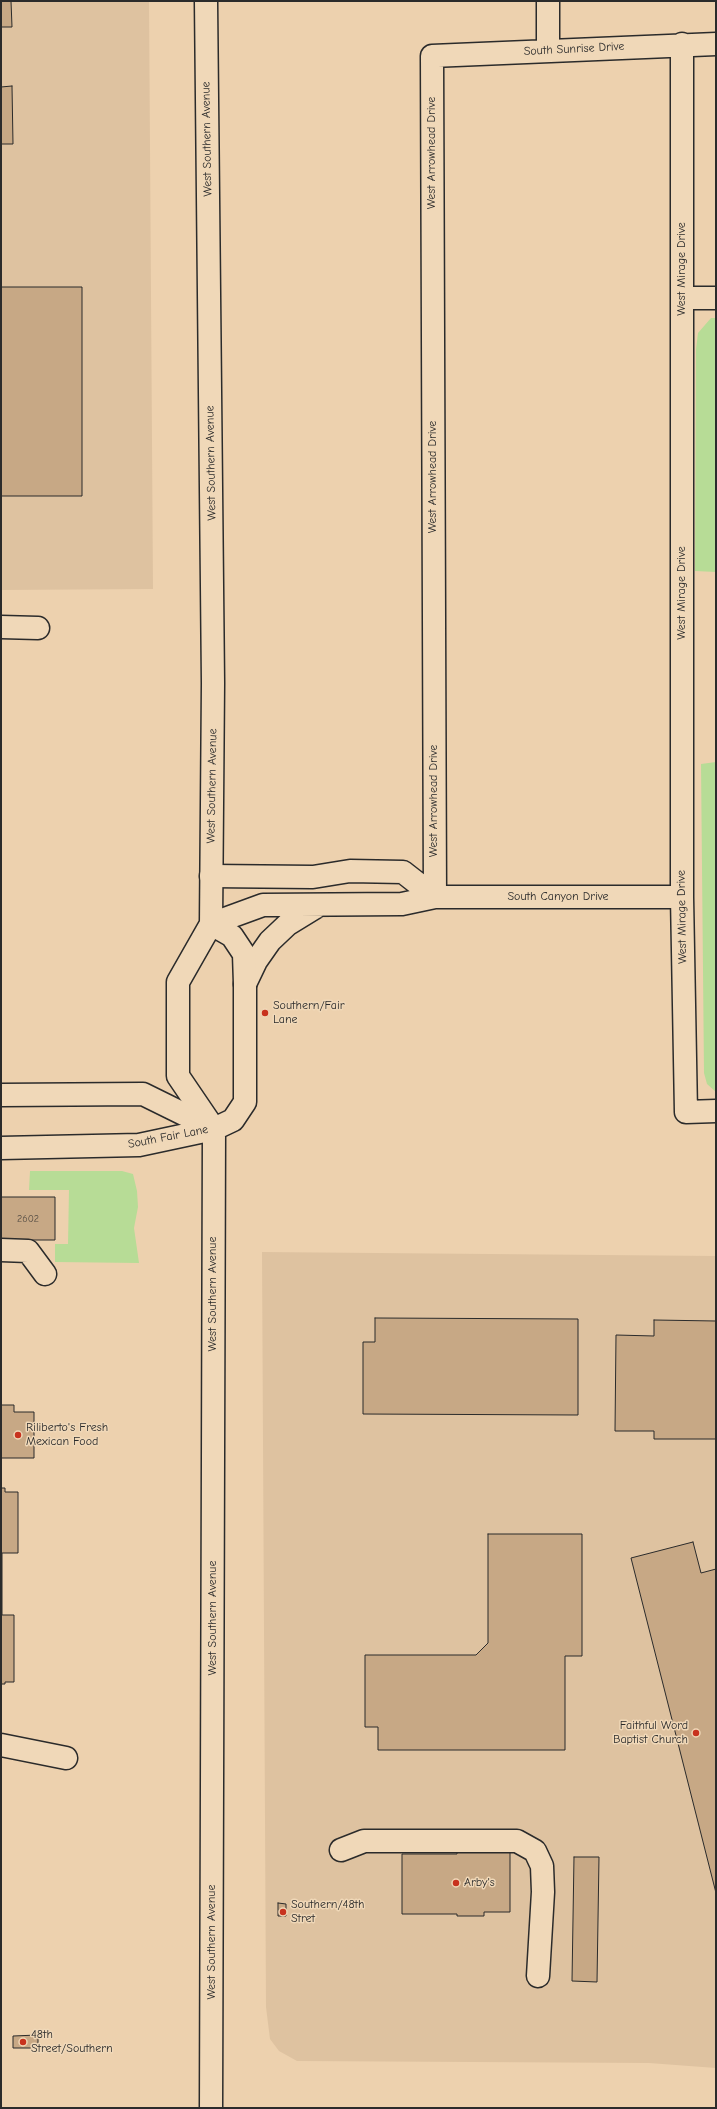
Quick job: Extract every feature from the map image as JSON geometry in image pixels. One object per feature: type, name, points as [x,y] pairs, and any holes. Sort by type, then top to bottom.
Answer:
[{"type":"street","name":"West Southern Avenue","points":[[206,1],[213,682],[211,924],[178,982],[178,1076],[214,1129],[211,2108]]},
{"type":"street","points":[[548,1],[548,51]]},
{"type":"street","name":"South Sunrise Drive","points":[[432,56],[682,44],[716,44]]},
{"type":"street","name":"West Mirage Drive","points":[[682,44],[682,896],[686,1112],[716,1111]]},
{"type":"street","name":"West Arrowhead Drive","points":[[432,56],[435,897]]},
{"type":"street","points":[[682,298],[716,298]]},
{"type":"street","points":[[1,627],[38,628]]},
{"type":"street","points":[[211,876],[313,877],[350,871],[404,872],[435,897]]},
{"type":"street","name":"South Canyon Drive","points":[[211,924],[263,905],[402,904],[435,897],[682,896]]},
{"type":"street","points":[[245,984],[256,961],[270,941],[288,924],[321,905]]},
{"type":"street","points":[[211,924],[232,936],[244,954],[245,984],[245,1102],[233,1120],[214,1129]]},
{"type":"street","name":"South Fair Lane","points":[[1,1095],[143,1094],[214,1129]]},
{"type":"street","name":"South Fair Lane","points":[[1,1148],[139,1145],[214,1129]]},
{"type":"street","points":[[1,1250],[28,1251],[46,1274]]},
{"type":"street","points":[[1,1745],[66,1758]]},
{"type":"street","points":[[341,1850],[364,1840],[517,1840],[534,1851],[542,1866],[543,1892],[538,1976]]},
{"type":"shaded area","points":[[1,1],[149,1],[153,589],[1,590]]},
{"type":"shaded area","points":[[262,1252],[716,1256],[716,2068],[649,2063],[297,2061],[279,2051],[270,2039],[266,2007]]},
{"type":"green space","points":[[711,318],[716,318],[716,572],[695,571],[696,349],[698,333]]},
{"type":"green space","points":[[716,762],[716,1092],[707,1084],[704,1073],[701,764]]},
{"type":"green space","points":[[30,1171],[122,1171],[133,1174],[137,1191],[138,1207],[134,1228],[139,1263],[55,1262],[55,1244],[68,1244],[69,1190],[29,1190]]},
{"type":"building","points":[[1,1],[11,1],[12,27],[1,27]]},
{"type":"building","points":[[12,86],[13,144],[1,144],[1,87]]},
{"type":"building","points":[[1,287],[82,287],[82,496],[1,496]]},
{"type":"building","points":[[1,1197],[55,1197],[55,1240],[1,1240]]},
{"type":"building","points":[[375,1318],[578,1319],[578,1415],[363,1414],[363,1342],[375,1342]]},
{"type":"building","points":[[654,1320],[716,1321],[716,1439],[654,1439],[654,1431],[615,1431],[616,1335],[654,1336]]},
{"type":"building","name":"Riliberto's Fresh Mexican Food","points":[[1,1405],[14,1405],[14,1412],[34,1412],[34,1458],[1,1458]]},
{"type":"building","points":[[1,1488],[5,1488],[5,1492],[18,1492],[18,1553],[2,1553],[2,1615],[14,1615],[14,1682],[5,1682],[5,1684],[1,1684]]},
{"type":"building","points":[[488,1534],[582,1534],[582,1656],[565,1656],[565,1750],[378,1750],[378,1727],[365,1727],[365,1655],[476,1655],[488,1643]]},
{"type":"building","name":"Faithful Word Baptist Church","points":[[693,1542],[701,1573],[716,1569],[716,1893],[631,1558]]},
{"type":"building","name":"Arby's","points":[[457,1847],[510,1847],[510,1912],[484,1912],[484,1916],[457,1916],[457,1914],[402,1914],[402,1854],[457,1854]]},
{"type":"building","points":[[574,1857],[599,1857],[597,1982],[572,1981]]},
{"type":"building","points":[[278,1903],[286,1904],[286,1916],[278,1916]]},
{"type":"building","points":[[38,2035],[38,2048],[13,2048],[13,2036]]},
{"type":"place","name":"Southern/Fair Lane","points":[[265,1013]]},
{"type":"place","name":"Riliberto's Fresh Mexican Food","points":[[18,1435]]},
{"type":"place","name":"Faithful Word Baptist Church","points":[[696,1733]]},
{"type":"place","name":"Arby's","points":[[456,1883]]},
{"type":"place","name":"Southern/48th Stret","points":[[283,1912]]},
{"type":"place","name":"48th Street/Southern","points":[[23,2042]]}]
